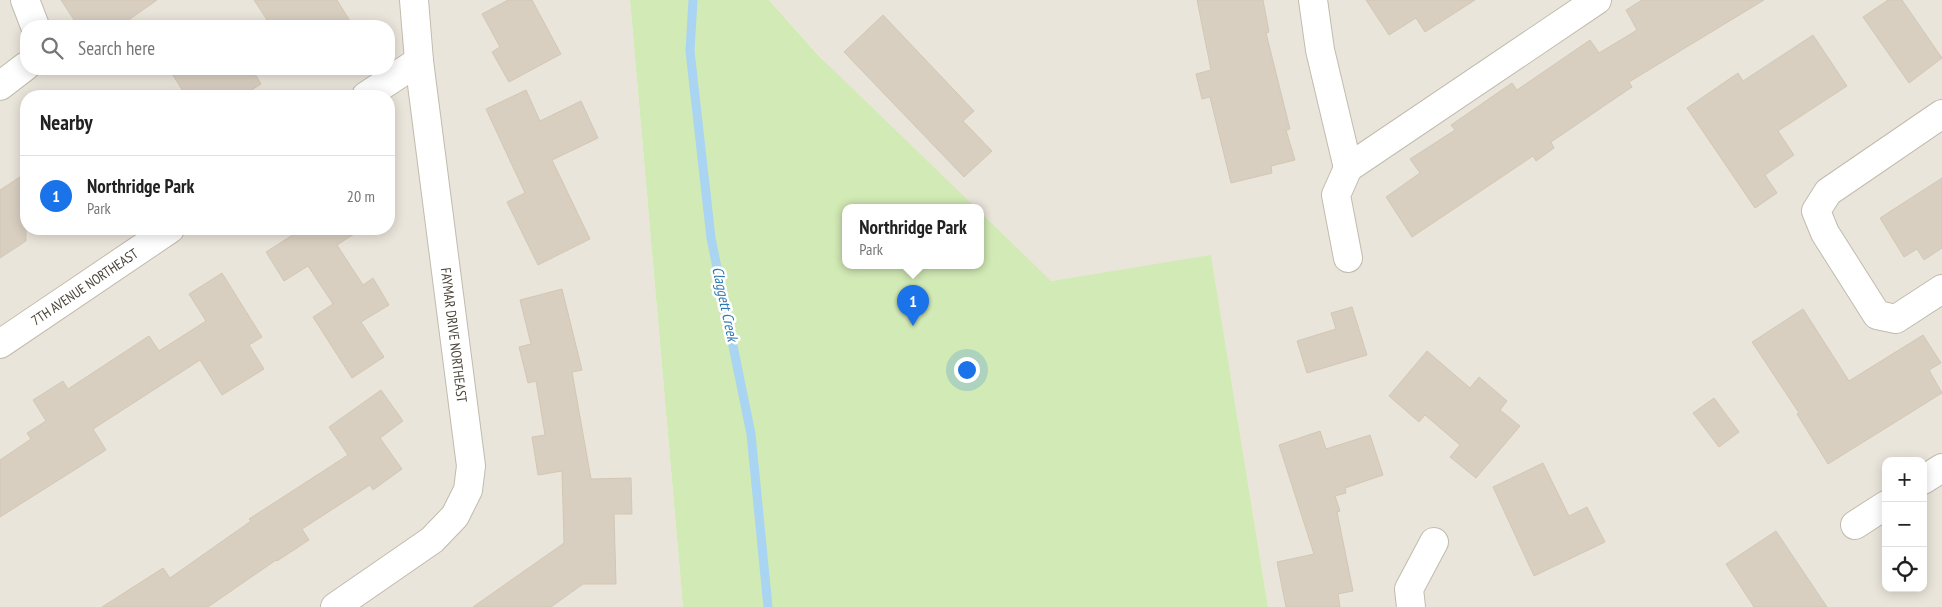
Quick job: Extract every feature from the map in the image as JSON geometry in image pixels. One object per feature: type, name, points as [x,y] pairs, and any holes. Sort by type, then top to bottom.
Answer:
[{"type":"street","points":[[25,0],[33,20]]},
{"type":"street","name":"FAYMAR DRIVE NORTHEAST","points":[[335,607],[432,540],[455,516],[468,490],[472,466],[419,61],[414,0]]},
{"type":"street","points":[[1313,0],[1320,50],[1348,168]]},
{"type":"street","points":[[1348,258],[1336,195],[1348,168],[1597,0]]},
{"type":"street","points":[[375,90],[419,61]]},
{"type":"street","points":[[0,86],[20,71]]},
{"type":"street","points":[[1942,114],[1828,192],[1816,211],[1825,233],[1877,315],[1896,319],[1942,289]]},
{"type":"street","name":"7TH AVENUE NORTHEAST","points":[[0,344],[161,235]]},
{"type":"street","points":[[1927,477],[1942,468]]},
{"type":"street","points":[[1855,525],[1882,508]]},
{"type":"street","points":[[1411,607],[1409,590],[1434,542]]},
{"type":"shaded area","points":[[0,0],[630,0],[683,607],[0,607]]},
{"type":"shaded area","points":[[769,0],[1942,0],[1942,607],[1268,607],[1211,256],[1026,285],[984,237],[984,204],[953,204]]},
{"type":"green space","points":[[630,0],[769,0],[820,57],[972,204],[842,204],[842,269],[984,269],[984,216],[1051,281],[1211,255],[1268,607],[683,607]]},
{"type":"building","points":[[61,0],[157,0],[129,20],[74,20]]},
{"type":"building","points":[[254,0],[337,0],[349,20],[267,20]]},
{"type":"building","points":[[508,0],[532,0],[561,54],[509,82],[492,52],[500,47],[482,14]]},
{"type":"building","points":[[1197,0],[1263,0],[1269,32],[1266,33],[1290,129],[1286,130],[1295,160],[1271,166],[1272,173],[1231,183],[1210,97],[1202,99],[1196,74],[1211,70]]},
{"type":"building","points":[[1366,0],[1475,0],[1425,32],[1416,18],[1389,35]]},
{"type":"building","points":[[1642,0],[1764,0],[1629,82],[1632,87],[1551,142],[1554,148],[1536,161],[1533,156],[1412,237],[1386,197],[1420,173],[1410,159],[1455,130],[1451,125],[1512,83],[1517,90],[1590,40],[1599,53],[1637,30],[1626,10]]},
{"type":"building","points":[[1888,0],[1902,0],[1942,58],[1909,83],[1863,17]]},
{"type":"building","points":[[883,15],[974,111],[963,121],[992,151],[964,177],[844,52]]},
{"type":"building","points":[[1813,35],[1847,86],[1778,131],[1794,155],[1765,175],[1777,193],[1755,208],[1687,108],[1738,73],[1743,81]]},
{"type":"building","points":[[173,75],[256,75],[261,84],[252,90],[182,90]]},
{"type":"building","points":[[526,90],[540,121],[581,101],[598,138],[552,160],[590,239],[538,265],[507,202],[525,193],[486,109]]},
{"type":"building","points":[[20,177],[20,235],[26,235],[26,241],[0,258],[0,190]]},
{"type":"building","points":[[1942,178],[1942,248],[1924,260],[1917,249],[1904,257],[1880,218]]},
{"type":"building","points":[[293,235],[353,235],[337,245],[363,285],[373,278],[389,305],[361,322],[384,357],[352,378],[313,317],[333,304],[308,266],[284,281],[266,252]]},
{"type":"building","points":[[222,273],[262,337],[249,345],[264,369],[222,395],[200,360],[93,429],[106,450],[0,517],[0,460],[31,439],[27,433],[46,421],[33,400],[63,381],[68,389],[149,336],[159,351],[206,321],[189,294]]},
{"type":"building","points":[[562,289],[582,370],[572,372],[591,479],[631,478],[632,514],[614,514],[616,584],[583,584],[551,607],[473,607],[564,543],[562,471],[538,475],[532,437],[545,435],[536,381],[528,383],[519,347],[531,344],[520,300]]},
{"type":"building","points":[[1352,307],[1367,355],[1307,373],[1297,341],[1336,329],[1331,313]]},
{"type":"building","points":[[1803,309],[1849,381],[1923,335],[1941,363],[1929,370],[1942,393],[1828,464],[1797,414],[1799,413],[1752,342]]},
{"type":"building","points":[[1427,351],[1470,388],[1479,377],[1507,401],[1500,410],[1520,426],[1476,478],[1450,457],[1460,445],[1425,415],[1419,422],[1389,396]]},
{"type":"building","points":[[381,390],[403,421],[380,438],[402,469],[373,490],[370,485],[302,529],[309,540],[276,560],[208,607],[102,607],[163,568],[170,578],[251,521],[249,519],[348,455],[329,427]]},
{"type":"building","points":[[1714,398],[1739,432],[1719,447],[1693,413]]},
{"type":"building","points":[[1320,431],[1326,449],[1370,435],[1383,475],[1345,488],[1346,493],[1335,496],[1340,511],[1337,512],[1353,591],[1338,594],[1340,607],[1286,607],[1277,562],[1314,554],[1279,445]]},
{"type":"building","points":[[1543,463],[1569,516],[1587,507],[1605,542],[1534,576],[1493,487]]},
{"type":"building","points":[[1776,531],[1827,607],[1754,607],[1726,564]]},
{"type":"waterway","name":"Claggett Creek","points":[[693,0],[690,51],[711,238],[751,434],[768,607]]},
{"type":"place","name":"Northridge Park","points":[[913,326]]}]
